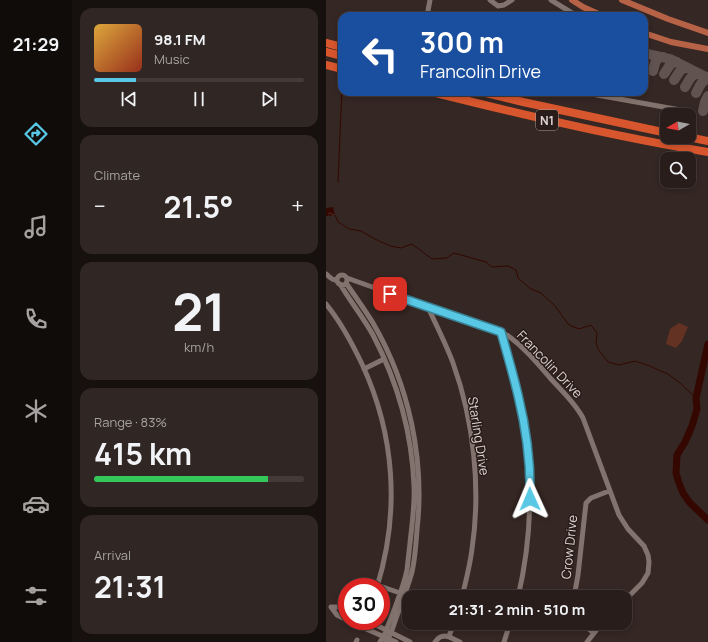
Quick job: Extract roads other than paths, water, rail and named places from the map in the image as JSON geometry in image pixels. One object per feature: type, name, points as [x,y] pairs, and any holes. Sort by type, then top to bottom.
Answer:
[{"type":"highway","points":[[326,43],[338,46]]},
{"type":"highway","points":[[326,52],[338,55]]},
{"type":"highway","points":[[326,65],[338,68]]},
{"type":"highway","name":"N1","points":[[448,96],[514,113],[662,145],[708,152]]},
{"type":"highway","name":"N1","points":[[498,96],[660,131]]},
{"type":"highway","points":[[505,96],[523,102]]},
{"type":"highway","points":[[696,139],[708,141]]},
{"type":"main road","points":[[572,0],[594,12]]},
{"type":"main road","points":[[622,0],[668,19],[708,33]]},
{"type":"main road","points":[[648,34],[671,42],[708,50]]},
{"type":"street","points":[[428,12],[430,0]]},
{"type":"street","points":[[490,0],[498,6],[504,5],[512,0]]},
{"type":"street","points":[[551,0],[570,12]]},
{"type":"street","points":[[603,96],[669,108]]},
{"type":"street","points":[[326,274],[332,280],[343,285],[346,280]]},
{"type":"street","points":[[388,631],[410,570],[416,518],[419,466],[406,398],[392,369],[384,359],[366,323],[338,282],[338,277],[340,275],[345,276],[373,323],[382,341],[392,369],[409,438],[416,518]]},
{"type":"street","name":"Francolin Drive","points":[[346,280],[507,335],[514,340],[570,399],[579,409],[583,418],[619,515],[628,529],[644,546],[648,557],[646,578],[632,593]]},
{"type":"street","points":[[326,304],[345,332],[364,369],[376,397],[386,438],[390,468],[391,506],[386,551],[379,578]]},
{"type":"street","name":"Starling Drive","points":[[428,307],[453,363],[463,399],[472,443],[475,483],[475,522],[472,549],[464,590]]},
{"type":"street","points":[[501,332],[518,392],[526,436],[530,488],[526,554],[520,590]]},
{"type":"street","points":[[364,369],[384,359]]},
{"type":"street","points":[[406,425],[412,424]]},
{"type":"street","points":[[412,465],[419,466]]},
{"type":"street","name":"Crow Drive","points":[[575,590],[586,503],[591,498],[609,491]]},
{"type":"street","points":[[380,642],[386,639],[400,593],[410,570]]},
{"type":"street","points":[[390,590],[400,593]]},
{"type":"street","points":[[338,607],[330,607],[338,616]]},
{"type":"street","points":[[367,630],[396,642]]},
{"type":"street","points":[[449,636],[451,630]]},
{"type":"street","points":[[504,642],[508,630]]},
{"type":"street","points":[[590,630],[594,633]]},
{"type":"street","points":[[587,642],[596,630]]},
{"type":"street","points":[[388,631],[410,642]]},
{"type":"street","points":[[435,642],[440,636],[449,636],[460,642]]},
{"type":"water","points":[[333,207],[335,215],[326,216],[326,208]]},
{"type":"waterway","points":[[338,182],[342,96]]},
{"type":"waterway","points":[[335,215],[338,222],[349,229],[361,231],[390,246],[401,248],[412,244],[432,259],[447,258],[454,253],[486,262],[492,267],[508,266],[516,270],[518,278],[531,289],[541,293],[555,306],[569,325],[579,329],[591,325],[597,333],[596,343],[598,349],[608,362],[619,365],[635,361],[650,366],[668,374],[696,398]]},
{"type":"waterway","points":[[708,344],[696,398],[697,409],[692,426],[677,455],[676,473],[683,493],[690,503],[708,520]]}]
